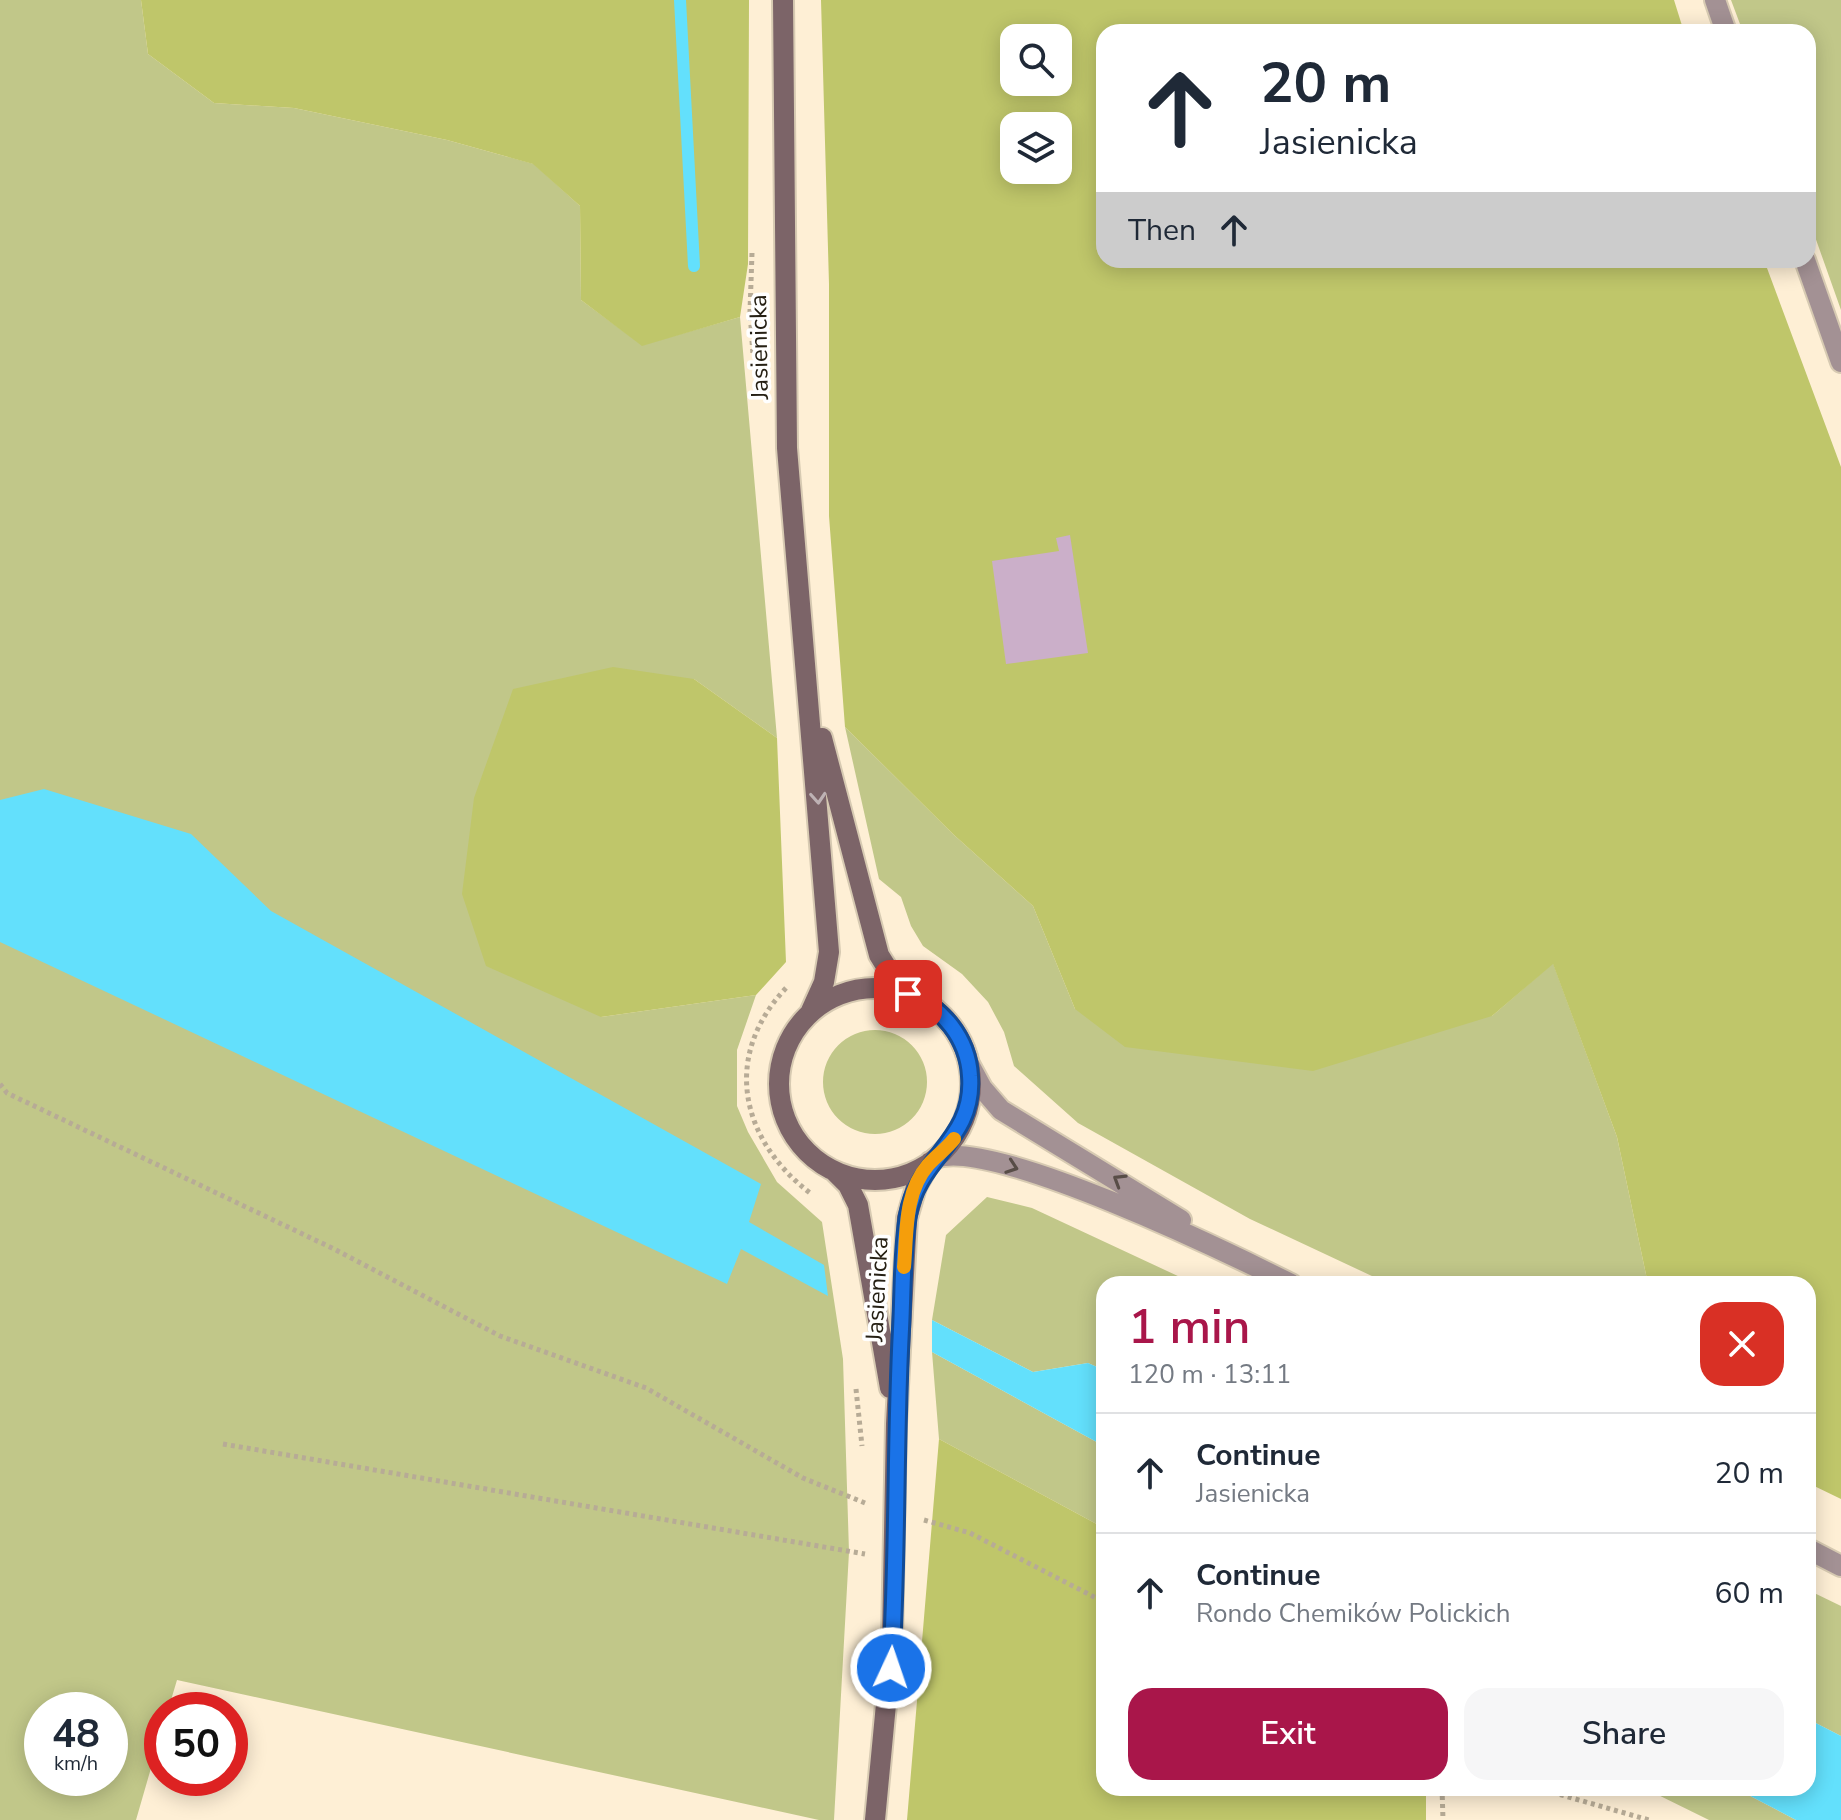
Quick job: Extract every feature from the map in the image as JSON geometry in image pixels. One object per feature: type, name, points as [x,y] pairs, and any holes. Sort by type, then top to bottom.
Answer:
[{"type":"main road","name":"Jasienicka","points":[[783,0],[787,448],[794,559],[810,693],[829,952],[824,982],[810,1013]]},
{"type":"main road","name":"Jasienicka","points":[[810,693],[879,955],[892,976],[915,997]]},
{"type":"main road","points":[[860,989],[893,989],[915,997],[948,1021],[961,1041],[969,1064],[971,1088],[967,1111],[953,1140],[933,1160],[909,1174],[885,1179],[861,1179],[831,1169],[817,1160],[795,1137],[784,1116],[779,1092],[784,1052],[796,1029],[810,1013],[830,999],[860,989]]},
{"type":"main road","name":"Jasienicka","points":[[875,1820],[889,1695],[896,1557],[896,1424],[907,1218],[916,1187],[933,1160]]},
{"type":"main road","name":"Jasienicka","points":[[831,1169],[848,1185],[858,1205],[896,1424]]},
{"type":"street","points":[[1715,0],[1723,24]]},
{"type":"street","points":[[1808,268],[1841,362]]},
{"type":"street","points":[[969,1064],[982,1088],[1001,1110],[1120,1181],[1231,1253]]},
{"type":"street","points":[[933,1160],[957,1153],[992,1160],[1109,1200],[1231,1253],[1276,1276]]},
{"type":"street","points":[[1816,1553],[1841,1566]]},
{"type":"path","points":[[0,1084],[7,1093],[334,1249],[500,1336],[646,1388],[803,1478],[896,1524],[933,1520],[970,1533],[1096,1598]]},
{"type":"path","points":[[223,1444],[849,1552],[896,1557]]},
{"type":"path","points":[[1442,1796],[1443,1820]]},
{"type":"path","points":[[1565,1796],[1649,1820]]},
{"type":"green space","points":[[0,0],[141,0],[148,54],[214,103],[294,108],[447,140],[534,164],[580,206],[581,300],[642,345],[740,317],[777,738],[694,679],[601,1017],[756,995],[737,1050],[737,1106],[777,1182],[822,1222],[843,1359],[849,1552],[834,1820],[819,1820],[248,1695],[248,1692],[232,1692],[177,1680],[173,1692],[144,1692],[144,1792],[136,1820],[0,1820]]},
{"type":"green space","points":[[141,0],[749,0],[748,264],[740,317],[642,346],[581,300],[580,206],[533,164],[447,140],[294,108],[214,103],[148,54]]},
{"type":"green space","points":[[821,0],[1674,0],[1682,24],[1096,24],[1096,268],[1767,268],[1841,467],[1841,1499],[1816,1487],[1816,1276],[1646,1276],[1617,1137],[1553,964],[1492,1016],[1313,1071],[1125,1047],[1075,1009],[1033,906],[954,835],[845,727],[829,516],[829,284]]},
{"type":"green space","points":[[1731,0],[1841,0],[1841,310],[1816,240],[1816,24],[1740,24]]},
{"type":"green space","points":[[613,667],[694,679],[777,738],[786,962],[756,995],[601,1017],[486,966],[462,894],[474,798],[513,689]]},
{"type":"green space","points":[[845,727],[954,835],[1033,906],[1075,1009],[1492,1016],[1553,963],[1617,1137],[1646,1276],[1372,1276],[1250,1219],[1078,1123],[1014,1066],[1004,1032],[988,1002],[962,974],[923,946],[911,926],[901,897],[879,879]]},
{"type":"green space","points":[[875,1030],[895,1034],[912,1045],[923,1062],[927,1082],[923,1102],[912,1119],[895,1130],[875,1134],[855,1130],[838,1119],[827,1102],[823,1082],[827,1062],[838,1045],[855,1034]]},
{"type":"green space","points":[[987,1197],[1032,1208],[1178,1276],[1096,1276],[1096,1366],[1088,1363],[1033,1372],[932,1320],[946,1235]]},
{"type":"green space","points":[[932,1352],[1096,1442],[1096,1524],[939,1439]]},
{"type":"green space","points":[[939,1439],[1096,1524],[1096,1796],[1426,1796],[1426,1820],[907,1820]]},
{"type":"green space","points":[[1816,1594],[1841,1606],[1841,1736],[1816,1723]]},
{"type":"green space","points":[[1660,1796],[1750,1796],[1796,1820],[1709,1820]]},
{"type":"water","points":[[44,789],[191,834],[271,911],[761,1184],[749,1222],[824,1265],[828,1296],[741,1249],[727,1284],[0,942],[0,800]]},
{"type":"water","points":[[932,1320],[1033,1372],[1088,1363],[1096,1366],[1096,1442],[932,1352]]},
{"type":"water","points":[[1816,1723],[1841,1736],[1841,1820],[1796,1820],[1750,1796],[1816,1796]]},
{"type":"building","points":[[1070,535],[1088,653],[1006,664],[992,561],[1059,551],[1056,538]]},
{"type":"waterway","points":[[680,0],[694,266]]},
{"type":"slow traffic","points":[[904,1267],[907,1218],[921,1174],[954,1139]]},
{"type":"route","points":[[891,1668],[896,1557],[896,1424],[907,1218],[921,1174],[948,1146],[961,1126],[971,1088],[967,1056],[957,1034],[942,1015],[923,1000],[908,994]]}]
